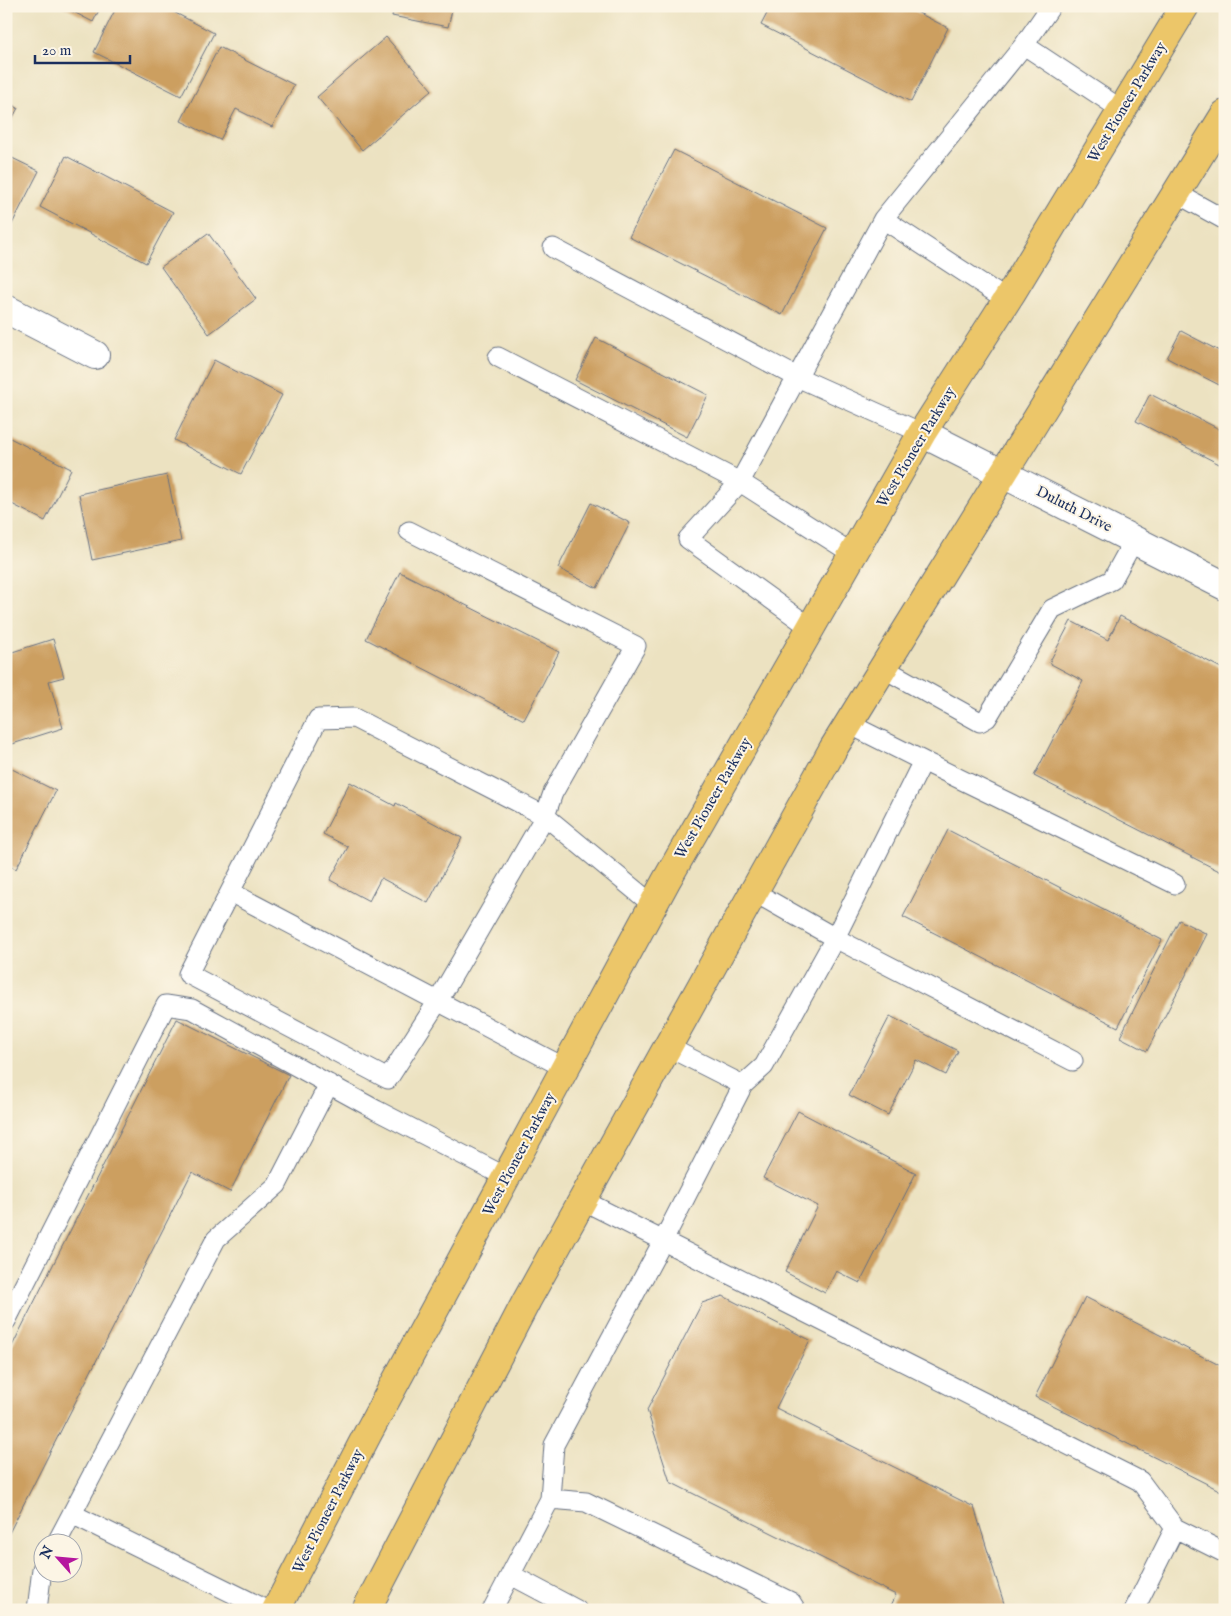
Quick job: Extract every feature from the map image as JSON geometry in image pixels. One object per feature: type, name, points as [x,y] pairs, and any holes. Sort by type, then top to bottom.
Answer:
[{"type":"main road","name":"West Pioneer Parkway","points":[[276,1610],[368,1434],[653,904],[922,433],[1007,300],[1185,6]]},
{"type":"main road","points":[[366,1610],[527,1300],[833,748],[1225,114]]},
{"type":"street","points":[[6,309],[95,355]]},
{"type":"street","name":"Duluth Drive","points":[[922,433],[1225,586]]},
{"type":"lane","points":[[811,628],[688,539],[740,482],[883,219],[1024,45],[1051,6]]},
{"type":"lane","points":[[1024,45],[1122,110]]},
{"type":"lane","points":[[1176,193],[1225,220]]},
{"type":"lane","points":[[883,219],[1007,300]]},
{"type":"lane","points":[[553,248],[797,377],[922,433]]},
{"type":"lane","points":[[498,357],[740,482],[853,554]]},
{"type":"lane","points":[[409,531],[636,646],[553,793],[545,816],[438,1001],[388,1079],[188,974],[318,719],[354,718],[545,816],[653,904]]},
{"type":"lane","points":[[883,668],[980,722],[988,718],[1052,609],[1112,580],[1134,540]]},
{"type":"lane","points":[[849,724],[1175,884]]},
{"type":"lane","points":[[492,1610],[550,1499],[554,1445],[663,1241],[742,1085],[764,1066],[835,938],[923,761]]},
{"type":"lane","points":[[230,892],[565,1068]]},
{"type":"lane","points":[[754,892],[835,938],[1073,1061]]},
{"type":"lane","points":[[6,1321],[166,1005],[192,1009],[506,1177]]},
{"type":"lane","points":[[668,1047],[742,1085]]},
{"type":"lane","points":[[61,1534],[216,1239],[277,1185],[329,1084]]},
{"type":"lane","points":[[582,1200],[1140,1481],[1175,1528],[1225,1553]]},
{"type":"lane","points":[[550,1499],[586,1502],[791,1602],[796,1610]]},
{"type":"lane","points":[[72,1514],[267,1610]]},
{"type":"lane","points":[[1134,1610],[1175,1528]]},
{"type":"lane","points":[[511,1574],[578,1610]]},
{"type":"lane","points":[[37,1610],[40,1584]]},
{"type":"building","points":[[62,6],[101,6],[93,22]]},
{"type":"building","points":[[117,6],[162,6],[214,33],[181,96],[94,52]]},
{"type":"building","points":[[394,6],[453,6],[448,27],[392,16]]},
{"type":"building","points":[[771,6],[905,6],[948,28],[911,102],[761,25]]},
{"type":"building","points":[[386,37],[432,90],[362,150],[317,97]]},
{"type":"building","points":[[219,47],[294,85],[272,127],[236,109],[220,140],[181,121]]},
{"type":"building","points":[[6,102],[18,108],[6,130]]},
{"type":"building","points":[[674,150],[827,228],[782,315],[629,237]]},
{"type":"building","points":[[6,155],[39,171],[10,228],[6,226]]},
{"type":"building","points":[[66,156],[173,212],[146,263],[40,207]]},
{"type":"building","points":[[208,233],[256,299],[209,334],[161,267]]},
{"type":"building","points":[[1181,331],[1225,354],[1225,388],[1167,358]]},
{"type":"building","points":[[596,338],[708,395],[687,437],[575,380]]},
{"type":"building","points":[[214,360],[282,395],[241,474],[174,440]]},
{"type":"building","points":[[1150,394],[1225,432],[1225,467],[1136,421]]},
{"type":"building","points":[[6,436],[71,469],[45,521],[6,501]]},
{"type":"building","points":[[167,475],[181,541],[92,560],[79,494]]},
{"type":"building","points":[[591,503],[630,523],[597,588],[558,568]]},
{"type":"building","points":[[400,572],[559,652],[524,720],[366,639]]},
{"type":"building","points":[[1120,616],[1225,670],[1225,874],[1034,776],[1083,681],[1049,663],[1071,621],[1108,640]]},
{"type":"building","points":[[53,639],[64,677],[49,681],[63,728],[6,746],[6,654]]},
{"type":"building","points":[[6,766],[56,791],[16,869],[6,864]]},
{"type":"building","points":[[350,782],[395,806],[396,803],[462,838],[428,903],[381,878],[369,901],[330,880],[348,847],[323,834]]},
{"type":"building","points":[[948,830],[1162,940],[1118,1027],[903,917]]},
{"type":"building","points":[[1179,920],[1207,934],[1147,1051],[1120,1037]]},
{"type":"building","points":[[890,1016],[958,1051],[946,1075],[916,1060],[888,1115],[849,1095]]},
{"type":"building","points":[[177,1019],[289,1075],[230,1192],[192,1172],[6,1539],[6,1358]]},
{"type":"building","points":[[798,1111],[916,1173],[860,1283],[836,1271],[825,1293],[785,1272],[818,1206],[763,1178]]},
{"type":"building","points":[[723,1296],[810,1340],[776,1408],[974,1507],[1006,1610],[889,1610],[896,1595],[670,1482],[647,1410],[702,1303]]},
{"type":"building","points":[[1085,1297],[1225,1368],[1225,1493],[1035,1397]]}]
